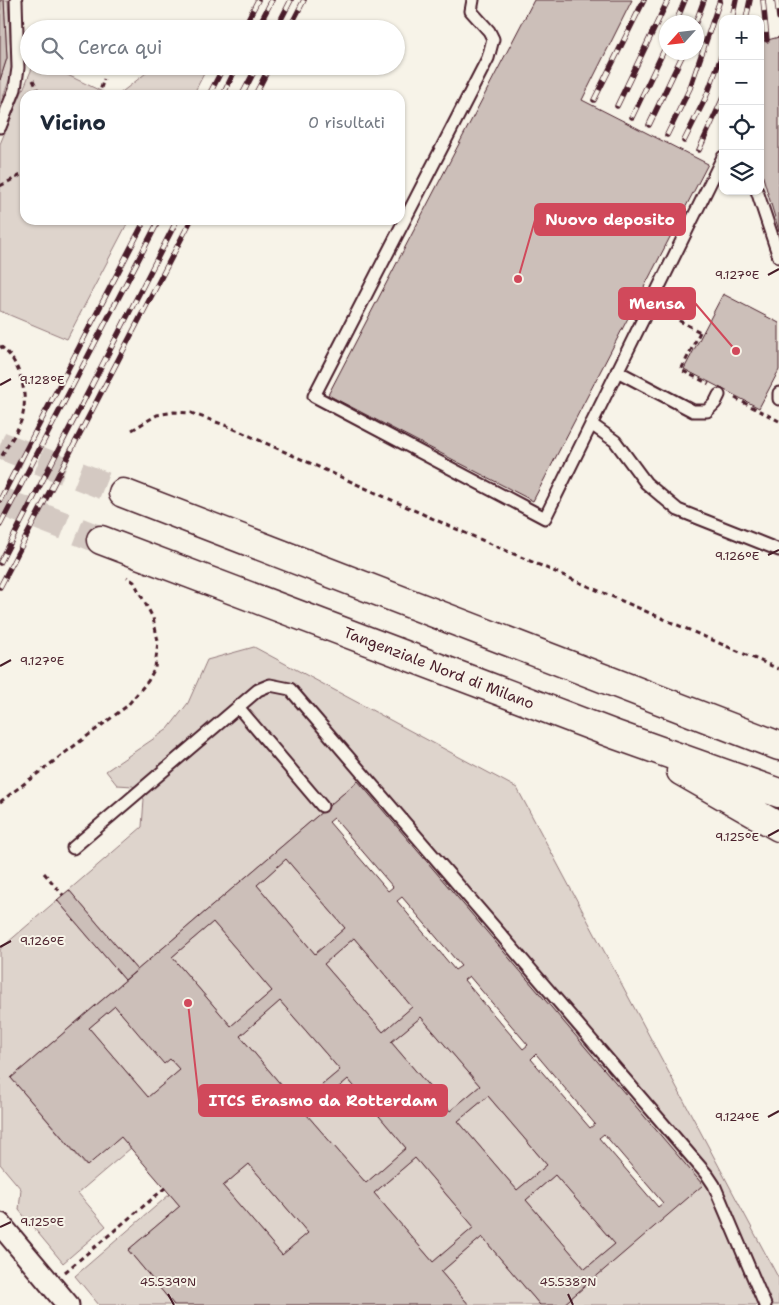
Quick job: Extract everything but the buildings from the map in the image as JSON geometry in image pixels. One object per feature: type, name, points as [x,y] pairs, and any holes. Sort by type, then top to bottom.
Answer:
[{"type":"highway","points":[[123,493],[779,746]]},
{"type":"highway","name":"Tangenziale Nord di Milano","points":[[101,540],[616,735],[779,793]]},
{"type":"highway","points":[[616,735],[779,827]]},
{"type":"street","points":[[0,1224],[68,1305]]},
{"type":"lane","points":[[0,127],[16,89],[18,75],[16,0]]},
{"type":"lane","points":[[405,219],[488,58],[494,39],[471,11],[473,0]]},
{"type":"lane","points":[[402,225],[314,396],[544,518],[719,165]]},
{"type":"lane","points":[[758,195],[779,257]]},
{"type":"lane","points":[[617,371],[693,410],[707,411],[715,403],[719,395]]},
{"type":"lane","points":[[779,392],[779,398]]},
{"type":"lane","points":[[591,424],[615,441],[646,483],[678,510],[779,550]]},
{"type":"lane","points":[[73,848],[264,687],[284,686],[295,693],[708,1176],[714,1185],[765,1305]]},
{"type":"lane","points":[[238,707],[322,806]]},
{"type":"path","points":[[100,90],[104,79]]},
{"type":"path","points":[[0,186],[20,176]]},
{"type":"path","points":[[650,305],[702,333]]},
{"type":"path","points":[[0,346],[20,374],[24,395],[23,415],[0,460]]},
{"type":"path","points":[[132,430],[157,415],[174,412],[191,413],[230,427],[447,525],[779,669]]},
{"type":"path","points":[[0,802],[127,706],[139,694],[155,668],[158,641],[153,618],[134,582],[120,572]]},
{"type":"path","points":[[44,873],[63,895]]},
{"type":"path","points":[[65,1272],[165,1188]]},
{"type":"shaded area","points":[[4,0],[8,0],[12,73],[0,105],[0,80],[7,58]]},
{"type":"shaded area","points":[[29,75],[68,75],[99,90],[23,90]]},
{"type":"shaded area","points":[[144,75],[203,75],[196,90],[124,90]]},
{"type":"shaded area","points":[[20,97],[20,225],[126,225],[67,339],[0,311],[0,144]]},
{"type":"shaded area","points":[[254,647],[517,788],[779,1279],[779,1305],[563,1305],[702,1185],[358,781],[137,970],[69,890],[142,827],[144,799],[133,786],[117,785],[106,771],[168,729],[188,703],[207,660]]},
{"type":"shaded area","points":[[286,859],[345,928],[315,954],[257,885]]},
{"type":"shaded area","points":[[57,900],[125,980],[11,1078],[86,1166],[121,1137],[131,1148],[78,1193],[106,1226],[63,1263],[19,1210],[21,1189],[0,1164],[0,949]]},
{"type":"shaded area","points":[[213,922],[272,991],[231,1026],[172,957]]},
{"type":"shaded area","points":[[354,938],[412,1007],[383,1032],[324,964]]},
{"type":"shaded area","points":[[280,1001],[340,1070],[298,1105],[240,1036]]},
{"type":"shaded area","points":[[115,1006],[164,1063],[170,1059],[180,1070],[148,1097],[89,1028]]},
{"type":"shaded area","points":[[421,1017],[480,1086],[450,1111],[391,1042]]},
{"type":"shaded area","points":[[348,1079],[406,1148],[366,1183],[307,1115]]},
{"type":"shaded area","points":[[488,1096],[547,1165],[517,1190],[458,1121]]},
{"type":"shaded area","points":[[415,1158],[474,1227],[433,1262],[374,1193]]},
{"type":"shaded area","points":[[249,1164],[308,1233],[282,1255],[223,1186]]},
{"type":"shaded area","points":[[555,1175],[615,1244],[585,1269],[526,1200]]},
{"type":"shaded area","points":[[170,1194],[180,1206],[128,1250],[174,1305],[99,1305],[75,1276]]},
{"type":"shaded area","points":[[482,1237],[540,1305],[469,1305],[441,1272]]},
{"type":"tunnel","points":[[0,445],[123,493]]},
{"type":"tunnel","points":[[0,501],[101,540]]},
{"type":"railway","points":[[248,20],[258,0]]},
{"type":"railway","points":[[262,20],[272,0]]},
{"type":"railway","points":[[281,20],[291,0]]},
{"type":"railway","points":[[294,20],[304,0]]},
{"type":"railway","points":[[594,100],[644,0]]},
{"type":"railway","points":[[617,106],[668,0]]},
{"type":"railway","points":[[679,15],[685,0]]},
{"type":"railway","points":[[699,15],[704,0]]},
{"type":"railway","points":[[667,135],[690,88],[720,0]]},
{"type":"railway","points":[[733,15],[736,0]]},
{"type":"railway","points":[[747,15],[750,0]]},
{"type":"railway","points":[[763,0],[767,40]]},
{"type":"railway","points":[[777,0],[779,18]]},
{"type":"railway","points":[[632,117],[659,60]]},
{"type":"railway","points":[[649,125],[680,60]]},
{"type":"railway","points":[[684,141],[706,97],[720,60]]},
{"type":"railway","points":[[212,90],[219,75]]},
{"type":"railway","points":[[225,90],[233,75]]},
{"type":"railway","points":[[245,90],[252,75]]},
{"type":"railway","points":[[258,90],[265,75]]},
{"type":"railway","points":[[699,150],[720,105]]},
{"type":"railway","points":[[0,500],[142,225]]},
{"type":"railway","points":[[0,525],[156,225]]},
{"type":"railway","points":[[0,563],[174,225]]},
{"type":"railway","points":[[0,587],[188,225]]},
{"type":"place","name":"Nuovo deposito","points":[[518,279]]},
{"type":"place","name":"Mensa","points":[[736,351]]},
{"type":"place","name":"ITCS Erasmo da Rotterdam","points":[[188,1003]]}]
